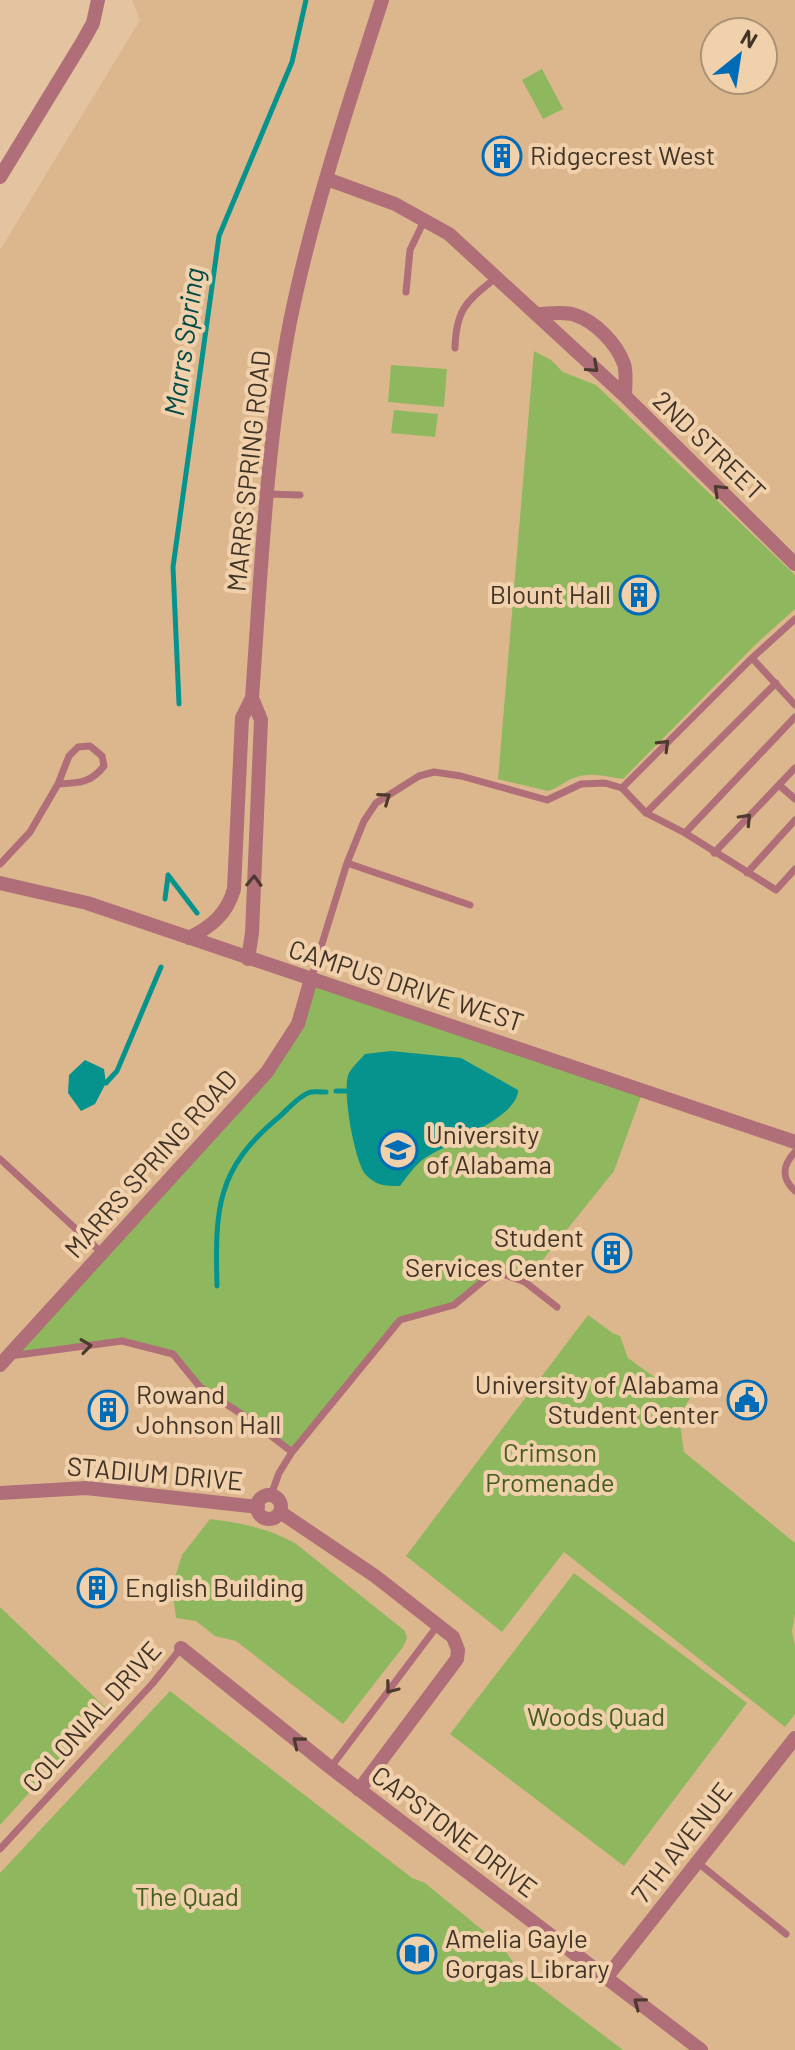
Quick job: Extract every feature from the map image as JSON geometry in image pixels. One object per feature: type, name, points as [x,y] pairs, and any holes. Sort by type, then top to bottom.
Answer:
[{"type":"street","points":[[0,177],[93,23],[98,0]]},
{"type":"street","name":"MARRS SPRING ROAD","points":[[189,938],[209,927],[223,914],[234,889],[242,718],[252,698],[267,494],[278,397],[291,321],[327,179],[382,0]]},
{"type":"street","name":"2ND STREET","points":[[327,179],[395,204],[425,219],[469,250],[625,396],[795,564]]},
{"type":"street","name":"2ND STREET","points":[[536,314],[572,313],[587,320],[603,334],[625,366],[625,396]]},
{"type":"street","points":[[248,959],[252,933],[261,720],[252,698]]},
{"type":"street","name":"CAMPUS DRIVE WEST","points":[[0,883],[87,903],[795,1142]]},
{"type":"street","name":"MARRS SPRING ROAD","points":[[4,1360],[267,1072],[298,1024],[311,979]]},
{"type":"street","name":"STADIUM DRIVE","points":[[0,1493],[86,1488],[258,1507]]},
{"type":"street","points":[[271,1495],[280,1501],[280,1512],[275,1517],[267,1518],[258,1507],[260,1499],[271,1495]]},
{"type":"street","points":[[280,1512],[375,1576],[453,1637],[458,1650],[457,1659],[359,1790]]},
{"type":"street","name":"CAPSTONE DRIVE","points":[[181,1648],[359,1790],[701,2050]]},
{"type":"street","name":"7TH AVENUE","points":[[606,1978],[795,1738]]},
{"type":"lane","points":[[406,292],[410,250],[425,219]]},
{"type":"lane","points":[[455,348],[456,326],[462,310],[497,277]]},
{"type":"lane","points":[[267,494],[300,495]]},
{"type":"lane","points":[[622,788],[795,619]]},
{"type":"lane","points":[[752,658],[795,705]]},
{"type":"lane","points":[[646,813],[776,683]]},
{"type":"lane","points":[[685,833],[795,717]]},
{"type":"lane","points":[[0,864],[30,832],[58,784],[69,756],[78,747],[90,746],[102,756],[104,766],[96,777],[84,783],[58,784]]},
{"type":"lane","points":[[714,853],[795,768]]},
{"type":"lane","points":[[311,979],[347,863],[364,821],[376,803],[419,776],[434,772],[461,776],[547,800],[581,784],[605,783],[622,788],[646,813],[685,833],[776,890],[795,869]]},
{"type":"lane","points":[[779,785],[795,799]]},
{"type":"lane","points":[[747,873],[795,820]]},
{"type":"lane","points":[[347,863],[470,905]]},
{"type":"lane","points":[[795,1152],[786,1162],[784,1170],[788,1184],[795,1191]]},
{"type":"lane","points":[[0,1159],[102,1253]]},
{"type":"lane","points":[[271,1495],[279,1473],[292,1452],[400,1320],[454,1305],[495,1271],[525,1282],[557,1307]]},
{"type":"lane","points":[[4,1360],[122,1341],[173,1354],[200,1387],[292,1452]]},
{"type":"lane","points":[[331,1768],[438,1625]]},
{"type":"lane","name":"COLONIAL DRIVE","points":[[0,1849],[153,1683],[181,1648]]},
{"type":"lane","points":[[697,1862],[786,1934]]},
{"type":"shaded area","name":"University of Alabama","points":[[132,0],[795,0],[795,2050],[0,2050],[0,250],[140,20]]},
{"type":"green space","points":[[542,69],[563,109],[543,119],[522,80]]},
{"type":"green space","points":[[534,351],[551,360],[563,372],[596,385],[795,575],[795,609],[757,643],[623,779],[584,775],[548,791],[498,779]]},
{"type":"green space","points":[[391,365],[447,369],[444,407],[388,402]]},
{"type":"green space","points":[[394,410],[438,414],[435,437],[391,433]]},
{"type":"green space","points":[[311,979],[643,1091],[614,1171],[525,1282],[495,1271],[454,1305],[400,1320],[292,1452],[200,1387],[173,1354],[122,1341],[8,1356],[278,1056]]},
{"type":"green space","name":"Crimson Promenade","points":[[588,1315],[620,1336],[628,1358],[682,1397],[692,1395],[679,1417],[684,1452],[795,1543],[795,1614],[792,1631],[795,1646],[795,1714],[785,1727],[564,1552],[502,1632],[406,1556]]},
{"type":"green space","points":[[210,1519],[254,1527],[295,1543],[405,1631],[407,1638],[403,1647],[343,1724],[236,1641],[215,1636],[196,1621],[176,1618],[172,1587],[182,1555]]},
{"type":"green space","name":"Woods Quad","points":[[574,1573],[747,1703],[624,1866],[450,1734]]},
{"type":"green space","points":[[0,1607],[106,1708],[0,1825]]},
{"type":"green space","name":"The Quad","points":[[170,1691],[412,1878],[425,1883],[502,1946],[519,1971],[623,2050],[0,2050],[0,1873]]},
{"type":"water","points":[[391,1051],[461,1058],[518,1090],[515,1100],[495,1120],[425,1158],[400,1186],[378,1183],[366,1175],[354,1142],[347,1094],[349,1073],[365,1054]]},
{"type":"water","points":[[85,1060],[104,1069],[106,1083],[95,1104],[81,1111],[68,1093],[69,1075]]},
{"type":"waterway","name":"Marrs Spring","points":[[179,704],[173,567],[219,236],[292,62],[306,0]]},
{"type":"waterway","points":[[168,875],[197,913]]},
{"type":"waterway","points":[[165,899],[168,876]]},
{"type":"waterway","points":[[106,1083],[117,1071],[161,967]]},
{"type":"waterway","name":"Marrs Spring","points":[[336,1091],[346,1091]]},
{"type":"waterway","points":[[217,1286],[219,1212],[231,1173],[258,1136],[304,1095],[326,1092]]},
{"type":"place","name":"Ridgecrest West","points":[[502,156]]},
{"type":"place","name":"Blount Hall","points":[[639,595]]},
{"type":"place","name":"University of Alabama","points":[[398,1150]]},
{"type":"place","name":"Student Services Center","points":[[612,1253]]},
{"type":"place","name":"University of Alabama Student Center","points":[[747,1400]]},
{"type":"place","name":"Rowand Johnson Hall","points":[[108,1410]]},
{"type":"place","name":"English Building","points":[[97,1588]]},
{"type":"place","name":"Amelia Gayle Gorgas Library","points":[[417,1954]]}]
